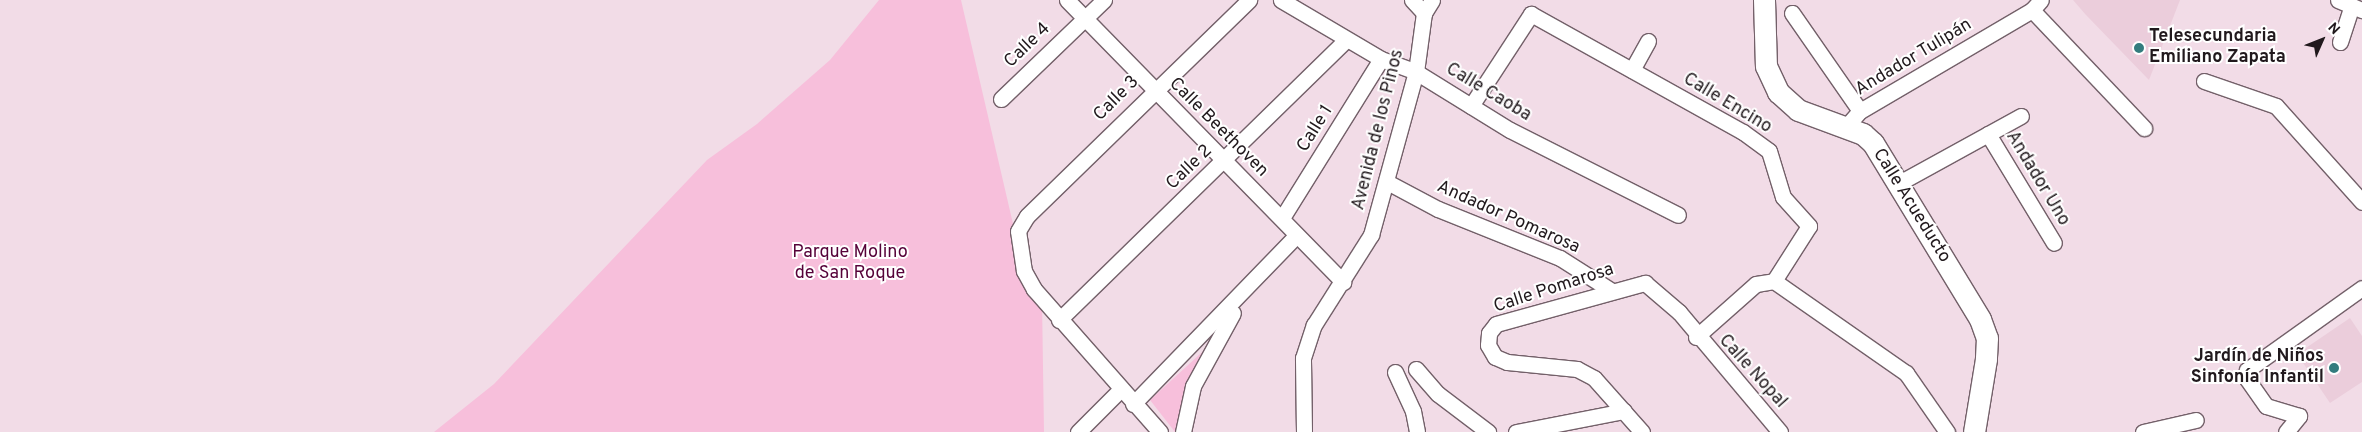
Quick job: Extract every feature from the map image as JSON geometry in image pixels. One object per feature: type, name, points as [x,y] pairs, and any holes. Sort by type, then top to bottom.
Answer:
[{"type":"street","name":"Calle Beethoven","points":[[1067,0],[1343,282]]},
{"type":"street","name":"Calle 4","points":[[1001,99],[1104,0]]},
{"type":"street","name":"Calle 3","points":[[1058,320],[1024,271],[1018,231],[1027,216],[1154,90],[1249,0]]},
{"type":"street","name":"Calle Caoba","points":[[1281,0],[1381,59],[1416,72],[1471,106],[1678,215]]},
{"type":"street","points":[[1412,0],[1428,7]]},
{"type":"street","name":"Calle Acueducto","points":[[1764,0],[1766,66],[1778,92],[1798,110],[1846,128],[1873,143],[1980,319],[1987,338],[1974,432]]},
{"type":"street","points":[[2037,5],[2144,128]]},
{"type":"street","name":"Andador Tulipán","points":[[1846,128],[1860,111],[2037,5]]},
{"type":"street","points":[[2340,42],[2350,5]]},
{"type":"street","name":"Avenida de los Pinos","points":[[1304,432],[1303,358],[1314,326],[1371,235],[1389,183],[1416,72],[1428,7]]},
{"type":"street","name":"Calle Encino","points":[[1471,106],[1532,14],[1744,132],[1775,160],[1782,197],[1809,226],[1769,280]]},
{"type":"street","points":[[1792,14],[1860,111]]},
{"type":"street","name":"Calle 2","points":[[1058,320],[1225,160],[1346,40]]},
{"type":"street","points":[[1632,70],[1648,41]]},
{"type":"street","name":"Calle 1","points":[[1282,218],[1381,59]]},
{"type":"street","points":[[2204,81],[2276,106],[2360,195]]},
{"type":"street","points":[[1899,183],[2022,116]]},
{"type":"street","name":"Andador Uno","points":[[1988,134],[2054,243]]},
{"type":"street","name":"Andador Pomarosa","points":[[1389,183],[1438,209],[1560,258],[1612,290]]},
{"type":"street","points":[[1133,404],[1241,297],[1297,235]]},
{"type":"street","points":[[1769,280],[1906,373],[1947,432]]},
{"type":"street","name":"Calle Nopal","points":[[1696,337],[1769,280]]},
{"type":"street","name":"Calle Nopal","points":[[1645,283],[1679,312],[1696,337],[1780,432]]},
{"type":"street","name":"Calle Pomarosa","points":[[1624,411],[1594,378],[1577,369],[1507,362],[1496,357],[1488,345],[1489,333],[1496,324],[1612,290],[1645,283]]},
{"type":"street","points":[[2286,432],[2299,416],[2266,406],[2247,380],[2247,370],[2362,288]]},
{"type":"street","points":[[1183,432],[1193,386],[1241,297]]},
{"type":"street","points":[[1058,320],[1160,432]]},
{"type":"street","points":[[1416,369],[1438,394],[1488,432]]},
{"type":"street","points":[[1395,372],[1414,411],[1417,432]]},
{"type":"street","points":[[1078,432],[1120,390]]},
{"type":"street","points":[[1516,432],[1624,411],[1642,432]]},
{"type":"street","points":[[2143,432],[2196,420]]},
{"type":"shaded area","name":"Telesecundaria Emiliano Zapata","points":[[2073,0],[2180,0],[2149,80],[2086,15]]},
{"type":"shaded area","name":"Jardín de Niños Sinfonía Infantil","points":[[2350,318],[2362,336],[2362,382],[2330,403],[2297,354]]},
{"type":"green space","name":"Parque Molino de San Roque","points":[[879,0],[961,0],[1017,241],[1042,301],[1044,432],[434,432],[494,384],[707,160],[757,124],[830,60]]},
{"type":"green space","points":[[1224,332],[1195,383],[1186,432],[1175,432],[1150,400]]},
{"type":"place","name":"Telesecundaria Emiliano Zapata","points":[[2139,48]]},
{"type":"place","name":"Jardín de Niños Sinfonía Infantil","points":[[2334,368]]}]
